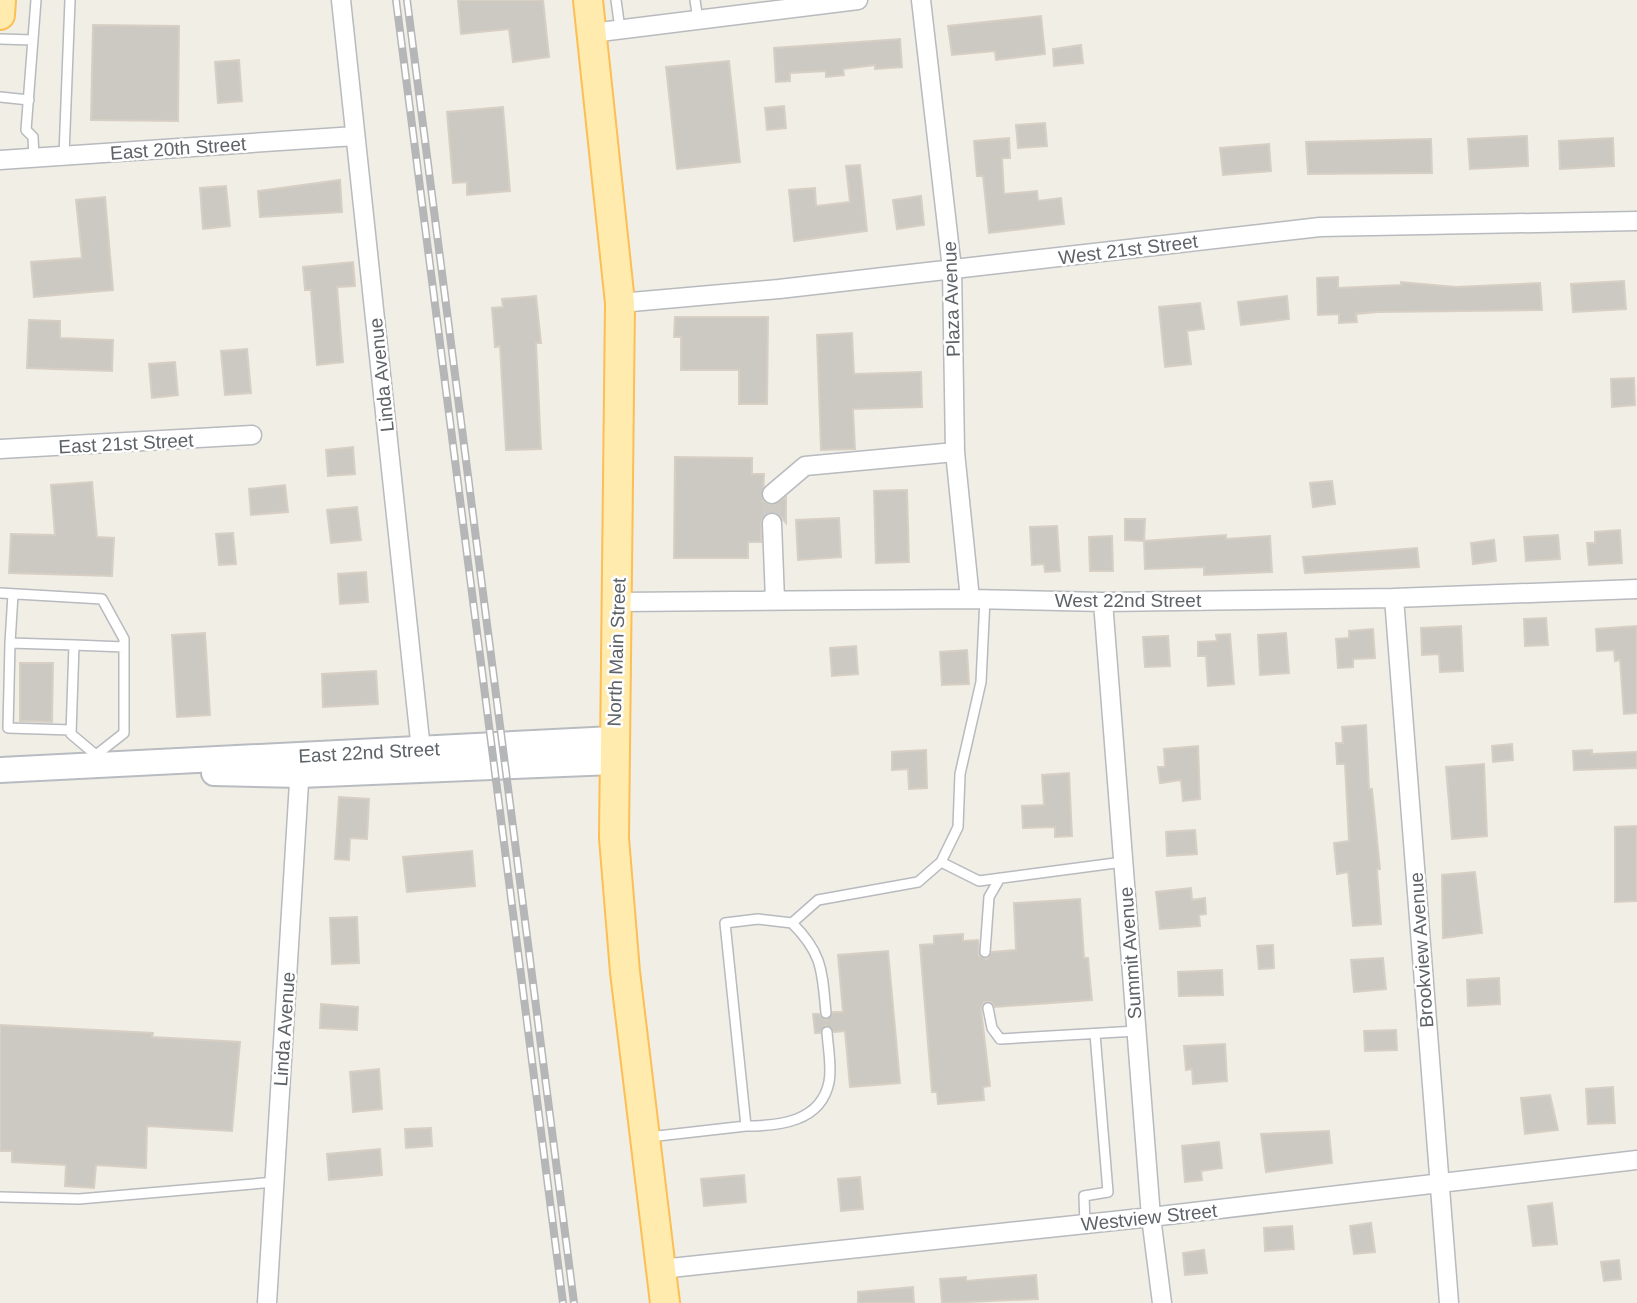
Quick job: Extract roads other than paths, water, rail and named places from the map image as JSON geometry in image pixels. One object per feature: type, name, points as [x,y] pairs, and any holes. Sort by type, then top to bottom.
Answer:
[{"type":"main road","points":[[0,15],[1,0]]},
{"type":"main road","name":"North Main Street","points":[[588,0],[620,303],[619,602],[613,751],[614,838],[625,972],[665,1303]]},
{"type":"main road","name":"East 22nd Street","points":[[300,765],[421,750],[613,751]]},
{"type":"main road","name":"East 22nd Street","points":[[0,770],[96,761],[126,765],[201,758],[300,765],[613,751]]},
{"type":"street","name":"Linda Avenue","points":[[341,0],[421,750]]},
{"type":"street","points":[[592,33],[858,0]]},
{"type":"street","name":"Plaza Avenue","points":[[921,0],[953,269],[955,452],[978,599]]},
{"type":"street","name":"East 20th Street","points":[[0,160],[355,135]]},
{"type":"street","name":"West 21st Street","points":[[620,303],[779,289],[1320,227],[1637,221]]},
{"type":"street","name":"East 21st Street","points":[[0,449],[252,435]]},
{"type":"street","points":[[772,494],[805,466],[955,452]]},
{"type":"street","points":[[772,523],[775,600]]},
{"type":"street","name":"West 22nd Street","points":[[619,602],[978,599],[1102,602],[1394,598],[1637,589]]},
{"type":"street","name":"Brookview Avenue","points":[[1394,598],[1449,1303]]},
{"type":"street","name":"Summit Avenue","points":[[1102,602],[1151,1217],[1162,1303]]},
{"type":"street","name":"Linda Avenue","points":[[267,1303],[300,765]]},
{"type":"street","name":"Westview Street","points":[[661,1269],[1151,1217],[1637,1160]]},
{"type":"lane","points":[[34,157],[33,137],[26,130],[36,0]]},
{"type":"lane","points":[[64,155],[70,0]]},
{"type":"lane","points":[[616,0],[620,29]]},
{"type":"lane","points":[[695,0],[698,20]]},
{"type":"lane","points":[[0,39],[33,40]]},
{"type":"lane","points":[[0,97],[29,100]]},
{"type":"lane","points":[[0,593],[102,599],[124,639],[124,733],[96,761],[71,734],[74,645]]},
{"type":"lane","points":[[13,594],[8,728],[71,730]]},
{"type":"lane","points":[[792,923],[818,900],[918,883],[941,862],[958,827],[960,774],[981,682],[978,599]]},
{"type":"lane","points":[[10,643],[124,647]]},
{"type":"lane","points":[[941,862],[979,881],[1123,862]]},
{"type":"lane","points":[[985,952],[989,897],[1000,878]]},
{"type":"lane","points":[[746,1126],[725,923],[758,919],[792,923],[813,944],[822,973],[826,1013]]},
{"type":"lane","points":[[988,1008],[992,1028],[1000,1039],[1137,1031]]},
{"type":"lane","points":[[645,1138],[746,1126],[776,1126],[801,1119],[820,1103],[829,1082],[827,1032]]},
{"type":"lane","points":[[1085,1224],[1084,1196],[1108,1192],[1095,1034]]},
{"type":"lane","points":[[0,1197],[79,1199],[275,1182]]},
{"type":"tunnel","points":[[772,494],[772,523]]},
{"type":"railway","points":[[396,0],[563,1303]]},
{"type":"railway","points":[[407,0],[574,1303]]}]
